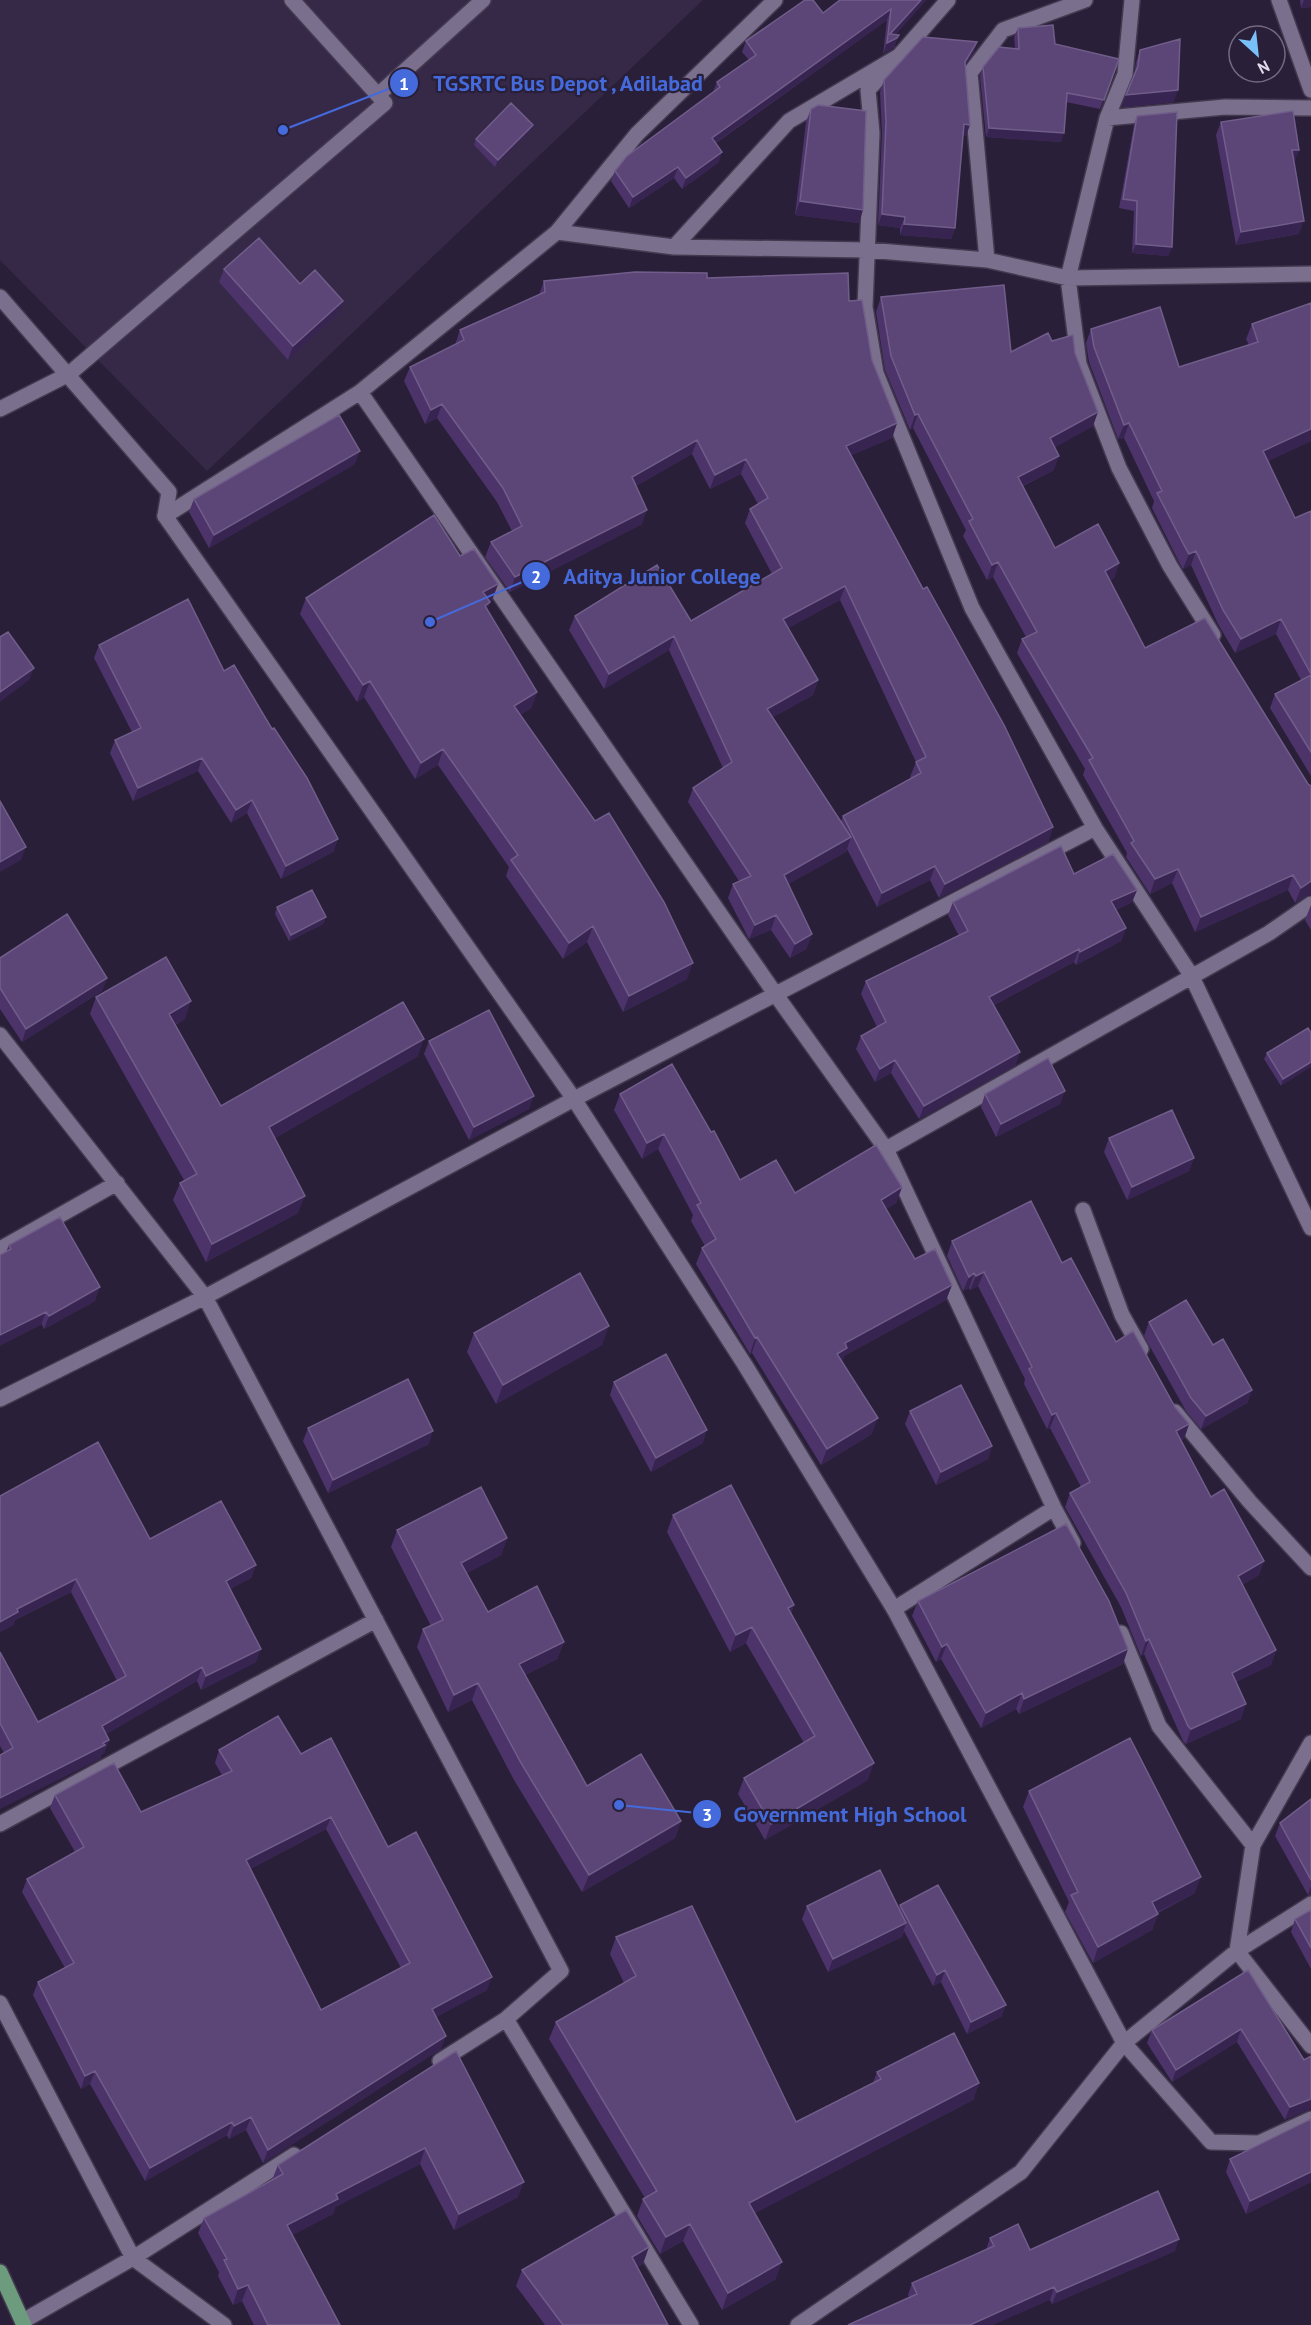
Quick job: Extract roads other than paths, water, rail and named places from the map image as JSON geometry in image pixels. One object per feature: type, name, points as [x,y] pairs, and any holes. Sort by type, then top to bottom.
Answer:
[{"type":"main road","points":[[0,2272],[24,2323]]},
{"type":"street","points":[[0,409],[69,374],[385,103],[292,0]]},
{"type":"street","points":[[378,95],[483,0]]},
{"type":"street","points":[[165,516],[360,392],[557,232],[637,134],[775,0]]},
{"type":"street","points":[[948,0],[868,90],[872,133],[865,307],[876,373],[972,608],[1095,828],[1191,975],[1311,1228]]},
{"type":"street","points":[[987,260],[970,73],[1004,30],[1085,0]]},
{"type":"street","points":[[1132,0],[1125,74],[1107,118],[1068,279],[1079,364],[1119,468],[1170,566],[1220,646]]},
{"type":"street","points":[[1279,0],[1311,90]]},
{"type":"street","points":[[674,247],[789,121],[899,56]]},
{"type":"street","points":[[1107,118],[1226,107],[1311,108]]},
{"type":"street","points":[[557,232],[674,247],[867,250],[987,260],[1068,279],[1311,274]]},
{"type":"street","points":[[0,297],[169,492],[165,516],[574,1099],[745,1365],[894,1609],[1125,2043],[1211,2142],[1259,2143],[1311,2119]]},
{"type":"street","points":[[360,392],[776,995],[886,1149],[1054,1508],[1083,1560]]},
{"type":"street","points":[[0,1399],[205,1298],[574,1099],[1095,828]]},
{"type":"street","points":[[886,1149],[1269,933],[1311,904]]},
{"type":"street","points":[[0,1035],[205,1298],[561,1971],[506,2019],[425,2071]]},
{"type":"street","points":[[0,1249],[117,1184]]},
{"type":"street","points":[[1083,1210],[1122,1315],[1150,1366]]},
{"type":"street","points":[[1167,1396],[1178,1417],[1192,1434],[1311,1568]]},
{"type":"street","points":[[894,1609],[1054,1508]]},
{"type":"street","points":[[0,1824],[376,1620]]},
{"type":"street","points":[[1116,1623],[1159,1726],[1253,1845]]},
{"type":"street","points":[[1311,1743],[1253,1845],[1237,1952],[1311,2046]]},
{"type":"street","points":[[798,2325],[1021,2172],[1125,2043],[1237,1952],[1311,1904]]},
{"type":"street","points":[[0,2003],[133,2258],[224,2325]]},
{"type":"street","points":[[506,2019],[691,2325]]},
{"type":"street","points":[[24,2323],[133,2258],[304,2148]]},
{"type":"place","name":"TGSRTC Bus Depot , Adilabad","points":[[283,130]]},
{"type":"place","name":"Aditya Junior College","points":[[430,622]]},
{"type":"place","name":"Government High School","points":[[619,1805]]}]
